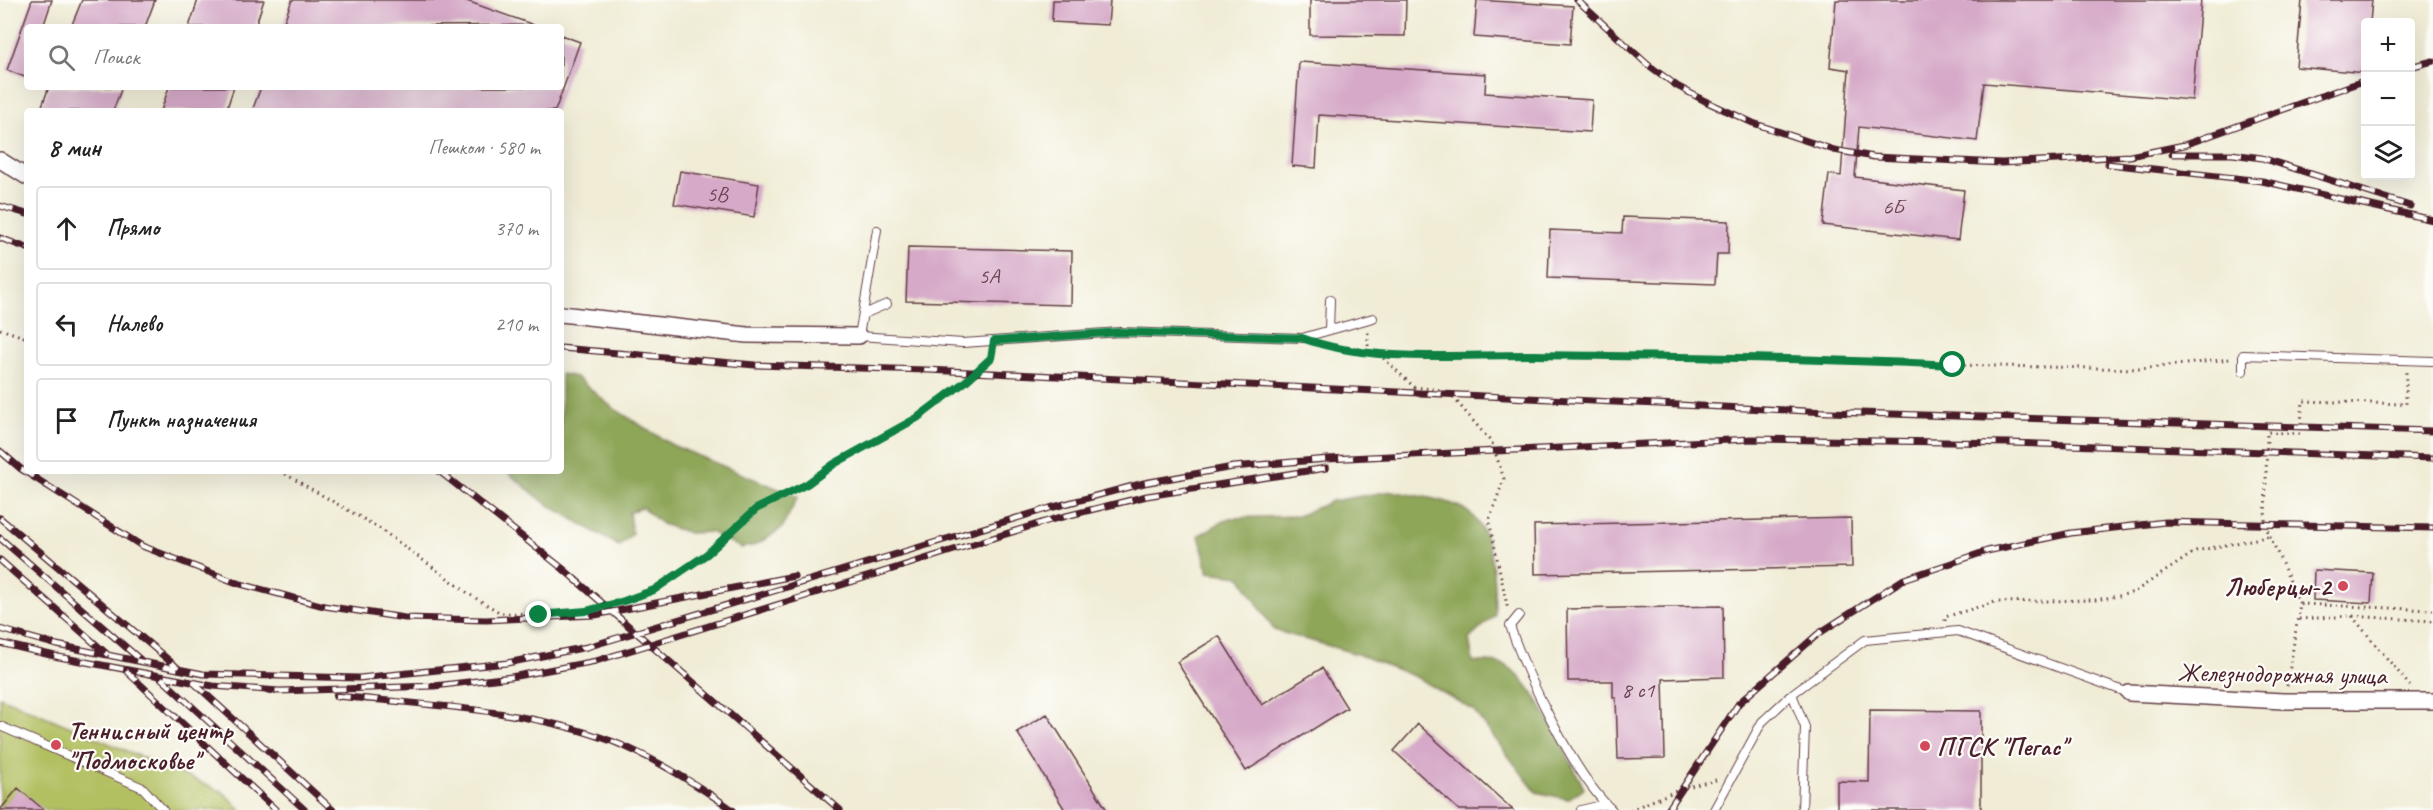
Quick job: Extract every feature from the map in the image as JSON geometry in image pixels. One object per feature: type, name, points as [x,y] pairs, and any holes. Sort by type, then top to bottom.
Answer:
[{"type":"street","points":[[0,160],[24,175]]},
{"type":"street","points":[[564,314],[747,335],[859,336]]},
{"type":"street","name":"Железнодорожная улица","points":[[2130,693],[2283,701],[2428,701]]},
{"type":"lane","points":[[877,230],[859,336],[963,343],[1120,332],[1302,338],[1371,319]]},
{"type":"lane","points":[[1329,330],[1330,300]]},
{"type":"lane","points":[[864,314],[887,304]]},
{"type":"lane","points":[[2243,371],[2243,356],[2433,361]]},
{"type":"lane","points":[[1519,615],[1510,626],[1524,667],[1574,757],[1612,810]]},
{"type":"lane","points":[[1714,810],[1762,722],[1792,694],[1865,640],[1958,631],[2130,693]]},
{"type":"lane","points":[[1792,694],[1805,727],[1802,810]]},
{"type":"lane","points":[[0,726],[143,788],[163,810]]},
{"type":"lane","points":[[1581,810],[1606,804]]},
{"type":"path","points":[[1368,352],[1371,319]]},
{"type":"path","points":[[0,329],[24,337]]},
{"type":"path","points":[[1302,338],[1323,345],[1378,353],[1803,358],[1953,365],[2140,369],[2197,364],[2243,356]]},
{"type":"path","points":[[285,474],[379,528],[472,596],[501,613],[539,615],[586,611],[654,590],[707,554],[756,509],[807,484],[834,464],[917,418],[966,381],[991,358],[994,341]]},
{"type":"path","points":[[1378,353],[1414,387],[1441,390],[1452,396],[1492,443],[1504,479],[1489,520],[1510,626]]},
{"type":"path","points":[[2283,701],[2300,604],[2265,525],[2267,432],[2300,434],[2302,401],[2406,404],[2406,361]]},
{"type":"path","points":[[1946,632],[1945,616],[1995,602],[2095,600],[2119,596],[2134,592],[2196,551],[2270,536]]},
{"type":"path","points":[[2300,604],[2433,610]]},
{"type":"path","points":[[2299,619],[2352,616],[2433,621]]},
{"type":"path","points":[[2352,616],[2428,701]]},
{"type":"path","points":[[1630,810],[1683,788],[1732,776]]},
{"type":"green space","points":[[564,375],[576,377],[613,408],[672,445],[798,497],[782,528],[756,545],[741,548],[711,532],[689,533],[662,524],[642,507],[629,513],[632,534],[619,546],[545,503],[510,474],[564,474]]},
{"type":"green space","points":[[1392,491],[1455,505],[1468,512],[1478,523],[1490,552],[1495,615],[1469,639],[1473,662],[1494,662],[1505,665],[1516,673],[1539,703],[1584,788],[1568,799],[1536,792],[1473,710],[1416,677],[1357,654],[1274,630],[1240,576],[1208,572],[1199,535],[1229,518],[1298,516],[1332,501]]},
{"type":"green space","name":"Теннисный центр \"Подмосковье\"","points":[[0,697],[223,792],[241,810],[0,810]]},
{"type":"building","points":[[32,0],[52,0],[44,24],[24,24],[24,77],[7,70]]},
{"type":"building","points":[[82,0],[155,0],[146,24],[72,24]]},
{"type":"building","points":[[198,0],[264,0],[256,24],[190,24]]},
{"type":"building","points":[[292,0],[464,0],[531,24],[283,24]]},
{"type":"building","points":[[1053,0],[1110,0],[1108,25],[1052,22]]},
{"type":"building","points":[[1310,0],[1406,0],[1405,36],[1310,35]]},
{"type":"building","points":[[1477,0],[1573,6],[1570,44],[1474,37]]},
{"type":"building","points":[[1836,0],[2201,0],[2192,100],[1984,83],[1977,141],[1859,127],[1855,177],[1964,190],[1958,240],[1823,225],[1829,174],[1841,176],[1849,70],[1830,67]]},
{"type":"building","points":[[2302,0],[2372,0],[2370,18],[2361,18],[2361,73],[2296,67]]},
{"type":"building","points":[[564,36],[580,42],[564,86]]},
{"type":"building","points":[[1299,62],[1486,74],[1485,93],[1592,100],[1590,132],[1319,115],[1316,168],[1292,166]]},
{"type":"building","points":[[48,90],[121,90],[114,108],[41,108]]},
{"type":"building","points":[[168,90],[233,90],[227,108],[162,108]]},
{"type":"building","points":[[260,90],[563,90],[556,108],[253,108]]},
{"type":"building","points":[[680,171],[759,184],[754,217],[674,204]]},
{"type":"building","points":[[1623,217],[1729,221],[1728,254],[1717,254],[1715,284],[1548,278],[1550,230],[1622,233]]},
{"type":"building","points":[[908,247],[1072,251],[1071,305],[906,301]]},
{"type":"building","points":[[1851,518],[1852,567],[1535,574],[1534,525]]},
{"type":"building","name":"Люберцы-2","points":[[2314,570],[2373,573],[2371,603],[2313,600]]},
{"type":"building","points":[[1723,606],[1724,677],[1663,679],[1665,758],[1618,759],[1616,698],[1613,698],[1613,681],[1568,681],[1567,609]]},
{"type":"building","points":[[1219,636],[1262,705],[1322,668],[1347,708],[1246,771],[1177,662]]},
{"type":"building","name":"ПГСК \"Пегас\"","points":[[1870,710],[1981,711],[1981,810],[1837,810],[1837,781],[1869,782]]},
{"type":"building","points":[[1047,714],[1107,810],[1065,810],[1017,732]]},
{"type":"building","points":[[1418,724],[1513,810],[1459,810],[1394,751]]},
{"type":"building","points":[[18,788],[44,810],[0,810]]},
{"type":"railway","points":[[1577,0],[1647,64],[1677,86],[1705,101],[1753,123],[1834,150],[1874,157],[2002,163],[2130,156],[2184,145],[2361,82]]},
{"type":"railway","points":[[2415,66],[2433,61]]},
{"type":"railway","points":[[2172,154],[2232,154],[2262,158],[2410,206]]},
{"type":"railway","points":[[2108,164],[2262,181],[2433,220]]},
{"type":"railway","points":[[0,206],[24,213]]},
{"type":"railway","points":[[0,238],[24,247]]},
{"type":"railway","points":[[564,348],[755,365],[927,370],[1828,412],[2433,431]]},
{"type":"railway","points":[[0,629],[57,645],[203,674],[359,678],[507,663],[587,647],[1050,508],[1144,483],[1233,467],[1327,459],[1752,439],[2010,443],[2433,458]]},
{"type":"railway","points":[[0,451],[24,471]]},
{"type":"railway","points":[[0,643],[59,657],[213,686],[279,691],[434,686],[511,677],[596,661],[1054,519],[1147,496],[1326,468]]},
{"type":"railway","points":[[29,474],[142,546],[237,583],[324,606],[405,618],[486,620],[595,615],[794,576]]},
{"type":"railway","points":[[443,474],[562,568],[840,810]]},
{"type":"railway","points":[[0,518],[178,668]]},
{"type":"railway","points":[[1668,810],[1739,703],[1818,634],[1904,579],[1987,551],[2071,533],[2165,522],[2433,528]]},
{"type":"railway","points":[[0,538],[143,662]]},
{"type":"railway","points":[[0,560],[108,655]]},
{"type":"railway","points":[[126,671],[276,810]]},
{"type":"railway","points":[[161,678],[305,810]]},
{"type":"railway","points":[[194,683],[333,810]]},
{"type":"railway","points":[[336,696],[477,710],[547,722],[581,731],[646,756],[733,810]]},
{"type":"place","name":"Люберцы-2","points":[[2343,586]]},
{"type":"place","name":"Теннисный центр \"Подмосковье\"","points":[[56,745]]},
{"type":"place","name":"ПГСК \"Пегас\"","points":[[1925,746]]},
{"type":"route","points":[[539,615],[586,611],[654,590],[707,554],[756,509],[807,484],[834,464],[917,418],[966,381],[991,358],[994,341],[1120,332],[1302,338],[1323,345],[1393,354],[1803,358],[1953,365]]}]
